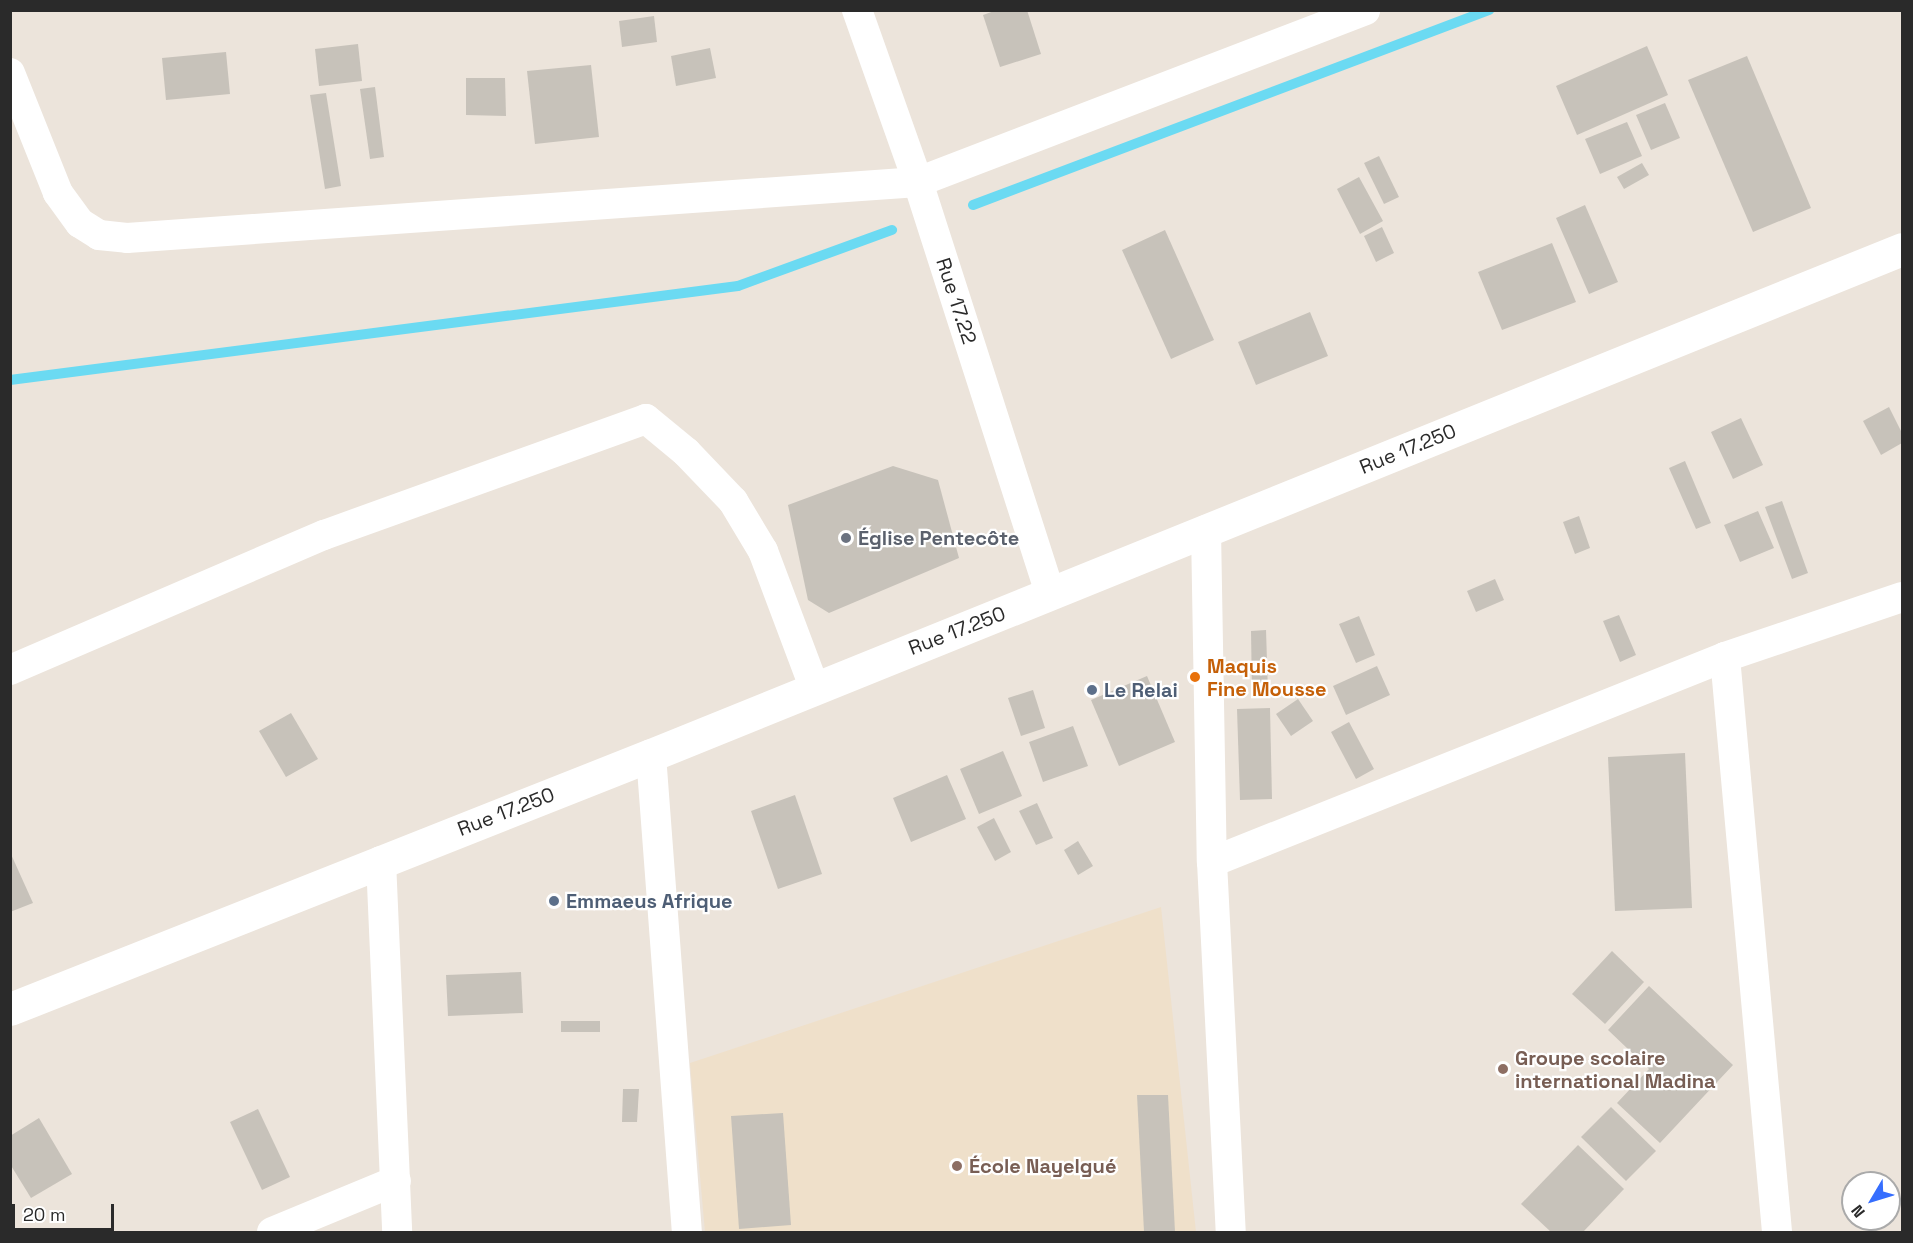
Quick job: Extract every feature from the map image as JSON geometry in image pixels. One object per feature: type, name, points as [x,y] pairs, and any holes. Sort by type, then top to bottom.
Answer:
[{"type":"street","name":"Rue 17.22","points":[[857,10],[918,182],[1050,594]]},
{"type":"street","points":[[10,73],[58,193],[80,223],[99,235],[127,238],[918,182],[1365,10]]},
{"type":"street","name":"Rue 17.250","points":[[10,1009],[651,755],[814,687],[1050,594],[1902,249]]},
{"type":"street","points":[[10,670],[324,535],[646,419],[686,452],[733,501],[763,551],[814,687]]},
{"type":"street","points":[[1206,530],[1212,862],[1231,1233]]},
{"type":"street","points":[[1212,862],[1725,657],[1902,597]]},
{"type":"street","points":[[1725,657],[1778,1233]]},
{"type":"street","points":[[651,755],[687,1233]]},
{"type":"street","points":[[381,861],[397,1233]]},
{"type":"street","points":[[272,1233],[396,1181]]},
{"type":"shaded area","points":[[1161,907],[1196,1232],[705,1232],[690,1063]]},
{"type":"building","points":[[997,10],[1027,10],[1041,54],[1000,67],[983,15]]},
{"type":"building","points":[[654,16],[657,42],[622,47],[619,21]]},
{"type":"building","points":[[358,44],[362,81],[319,86],[315,49]]},
{"type":"building","points":[[1647,46],[1668,95],[1577,135],[1556,86]]},
{"type":"building","points":[[710,48],[716,78],[676,86],[671,56]]},
{"type":"building","points":[[226,52],[230,94],[166,100],[162,58]]},
{"type":"building","points":[[1747,56],[1811,208],[1753,232],[1688,80]]},
{"type":"building","points":[[591,65],[599,137],[535,144],[527,71]]},
{"type":"building","points":[[466,78],[505,78],[506,116],[466,115]]},
{"type":"building","points":[[375,87],[384,157],[370,159],[360,89]]},
{"type":"building","points":[[326,93],[341,186],[325,189],[310,95]]},
{"type":"building","points":[[1665,103],[1680,138],[1651,150],[1636,115]]},
{"type":"building","points":[[1627,122],[1642,156],[1600,174],[1585,139]]},
{"type":"building","points":[[1379,156],[1399,197],[1384,204],[1364,163]]},
{"type":"building","points":[[1642,163],[1649,175],[1624,189],[1617,177]]},
{"type":"building","points":[[1359,177],[1383,221],[1360,234],[1337,189]]},
{"type":"building","points":[[1585,205],[1618,282],[1589,294],[1556,218]]},
{"type":"building","points":[[1382,227],[1394,253],[1376,262],[1364,236]]},
{"type":"building","points":[[1165,230],[1214,340],[1171,359],[1122,250]]},
{"type":"building","points":[[1552,243],[1576,302],[1502,330],[1478,272]]},
{"type":"building","points":[[1310,312],[1328,356],[1256,385],[1238,342]]},
{"type":"building","points":[[1889,407],[1902,433],[1902,443],[1881,455],[1863,421]]},
{"type":"building","points":[[1741,418],[1763,465],[1733,479],[1711,432]]},
{"type":"building","points":[[1685,461],[1711,523],[1696,529],[1669,468]]},
{"type":"building","points":[[893,466],[938,480],[959,558],[829,613],[808,600],[788,505]]},
{"type":"building","points":[[1782,501],[1808,573],[1792,579],[1765,507]]},
{"type":"building","points":[[1758,511],[1774,548],[1740,562],[1724,525]]},
{"type":"building","points":[[1579,516],[1590,548],[1575,554],[1563,522]]},
{"type":"building","points":[[1495,579],[1504,600],[1476,612],[1467,591]]},
{"type":"building","points":[[1619,615],[1636,655],[1620,662],[1603,621]]},
{"type":"building","points":[[1359,616],[1375,655],[1356,663],[1339,624]]},
{"type":"building","points":[[1266,630],[1268,694],[1252,694],[1251,631]]},
{"type":"building","points":[[1377,666],[1390,695],[1346,715],[1333,686]]},
{"type":"building","points":[[1147,676],[1175,742],[1119,766],[1091,700]]},
{"type":"building","points":[[1033,690],[1045,728],[1021,736],[1008,698]]},
{"type":"building","points":[[1298,699],[1313,721],[1291,736],[1276,714]]},
{"type":"building","points":[[1270,708],[1272,799],[1240,800],[1237,709]]},
{"type":"building","points":[[291,713],[318,759],[286,777],[259,731]]},
{"type":"building","points":[[1349,722],[1374,769],[1356,779],[1331,732]]},
{"type":"building","points":[[1073,726],[1088,766],[1043,782],[1029,742]]},
{"type":"building","points":[[1003,751],[1022,796],[979,814],[960,769]]},
{"type":"building","points":[[1685,753],[1692,908],[1615,911],[1608,757]]},
{"type":"building","points":[[947,775],[966,819],[911,842],[893,798]]},
{"type":"building","points":[[795,795],[822,874],[778,889],[751,811]]},
{"type":"building","points":[[1037,803],[1053,838],[1036,845],[1019,811]]},
{"type":"building","points":[[994,818],[1011,852],[995,861],[977,827]]},
{"type":"building","points":[[1078,841],[1093,866],[1078,875],[1064,850]]},
{"type":"building","points":[[10,852],[33,903],[10,912]]},
{"type":"building","points":[[1612,951],[1644,982],[1605,1024],[1572,994]]},
{"type":"building","points":[[521,972],[523,1013],[448,1016],[446,975]]},
{"type":"building","points":[[1649,986],[1733,1065],[1660,1143],[1617,1103],[1649,1069],[1608,1030]]},
{"type":"building","points":[[561,1021],[600,1021],[600,1032],[561,1032]]},
{"type":"building","points":[[623,1089],[639,1089],[637,1122],[622,1122]]},
{"type":"building","points":[[1137,1095],[1168,1095],[1175,1232],[1144,1232]]},
{"type":"building","points":[[1611,1107],[1656,1151],[1626,1181],[1581,1137]]},
{"type":"building","points":[[258,1109],[290,1177],[262,1190],[230,1122]]},
{"type":"building","points":[[783,1113],[791,1225],[739,1229],[731,1116]]},
{"type":"building","points":[[39,1118],[72,1174],[31,1198],[10,1164],[10,1136]]},
{"type":"building","points":[[1578,1145],[1624,1189],[1583,1232],[1551,1232],[1521,1204]]},
{"type":"waterway","points":[[973,205],[1489,10]]},
{"type":"waterway","points":[[10,380],[738,286],[892,230]]},
{"type":"place","name":"Église Pentecôte","points":[[846,538]]},
{"type":"place","name":"Maquis Fine Mousse","points":[[1195,677]]},
{"type":"place","name":"Le Relai","points":[[1092,690]]},
{"type":"place","name":"Emmaeus Afrique","points":[[554,901]]},
{"type":"place","name":"Groupe scolaire international Madina","points":[[1503,1069]]},
{"type":"place","name":"École Nayelgué","points":[[957,1166]]}]
